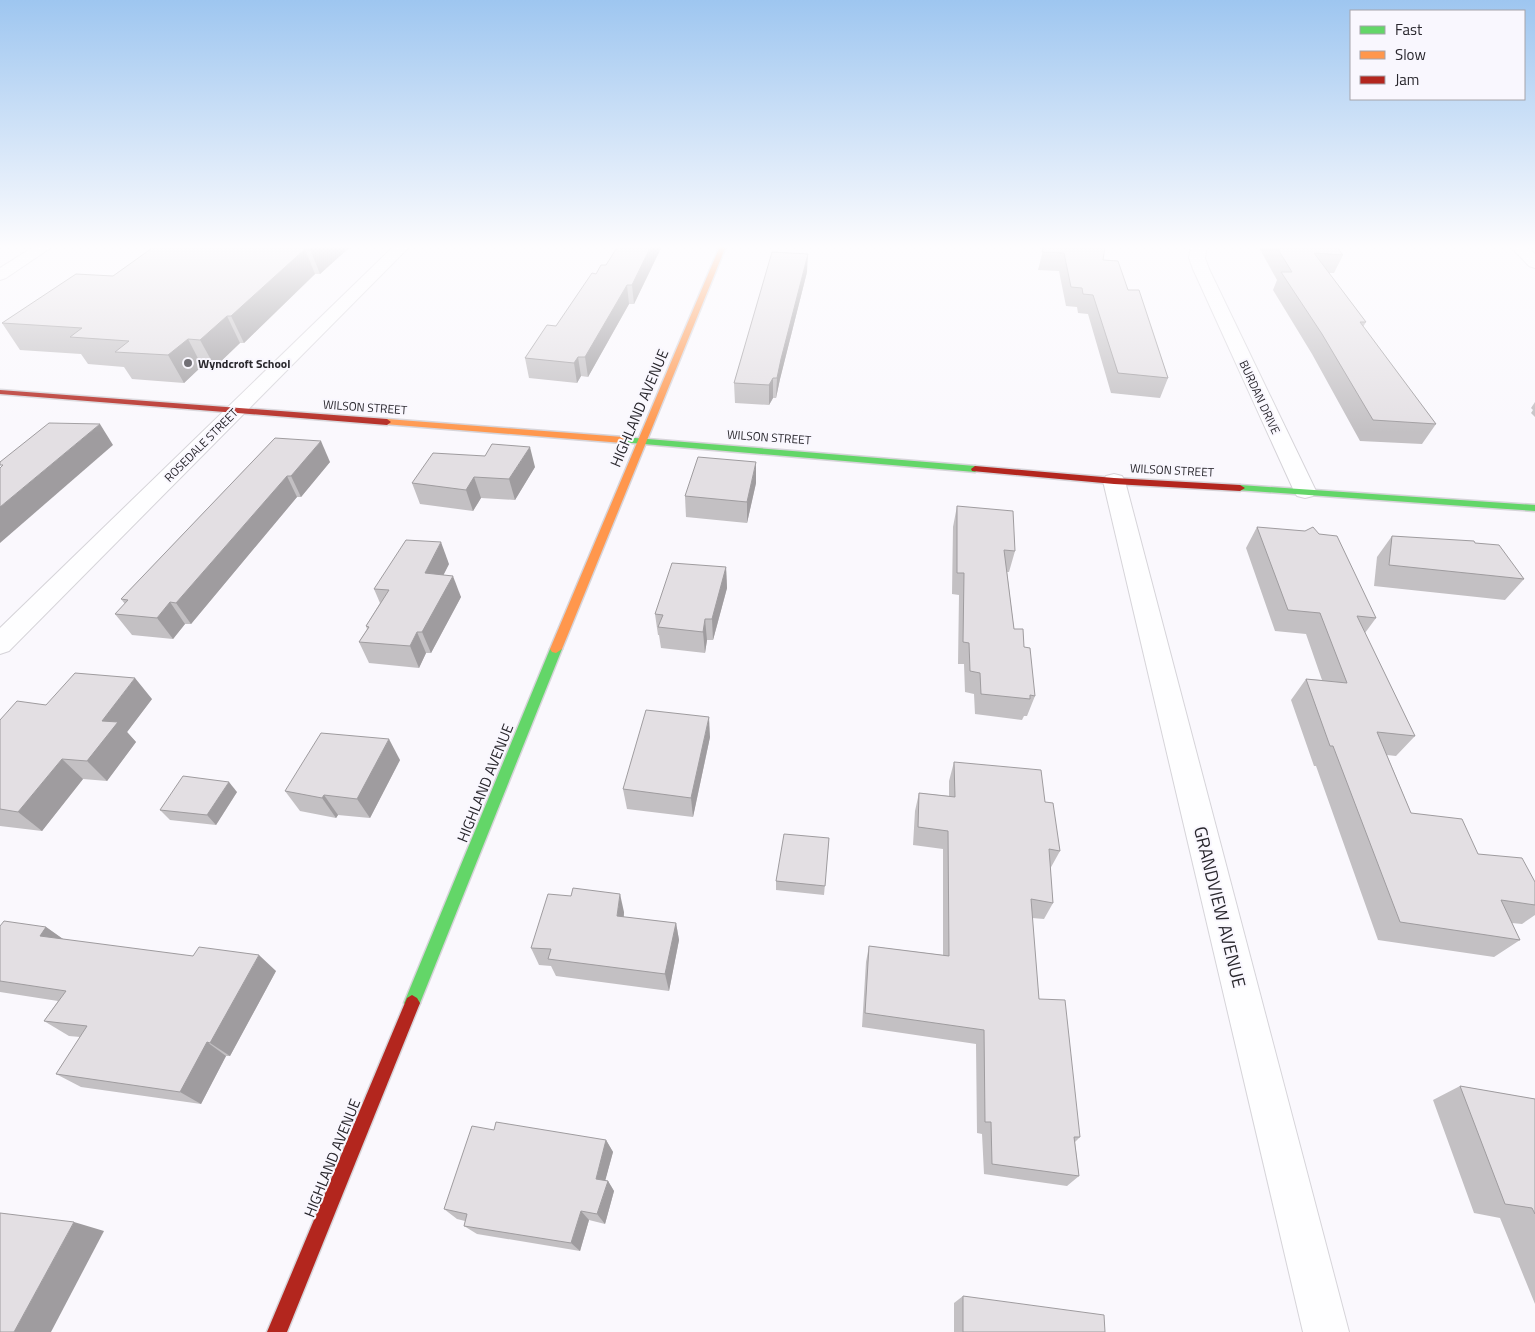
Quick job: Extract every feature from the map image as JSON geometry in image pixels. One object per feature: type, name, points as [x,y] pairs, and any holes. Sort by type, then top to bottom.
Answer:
[{"type":"street","name":"ROSEDALE STREET","points":[[0,644],[340,308]]},
{"type":"street","name":"HIGHLAND AVENUE","points":[[277,1332],[697,308]]},
{"type":"street","name":"BURDAN DRIVE","points":[[1219,308],[1304,491]]},
{"type":"street","name":"WILSON STREET","points":[[0,392],[879,460],[1114,481],[1304,491],[1535,508]]},
{"type":"street","name":"GRANDVIEW AVENUE","points":[[1114,481],[1326,1332]]},
{"type":"building","points":[[24,308],[240,308],[231,316],[227,316],[200,340],[188,339],[168,355],[115,352],[129,341],[70,337],[82,328],[2,323]]},
{"type":"building","points":[[568,308],[613,308],[585,357],[578,357],[574,363],[525,358],[547,325],[556,326]]},
{"type":"building","points":[[756,308],[794,308],[777,378],[773,378],[769,385],[734,383]]},
{"type":"building","points":[[1097,308],[1145,308],[1168,378],[1118,373]]},
{"type":"building","points":[[1305,308],[1356,308],[1366,322],[1360,322],[1436,424],[1373,420]]},
{"type":"building","points":[[49,423],[100,424],[0,507],[0,468],[3,465],[0,465],[0,462]]},
{"type":"building","points":[[275,438],[321,441],[291,476],[287,476],[176,603],[170,602],[157,618],[115,614],[128,600],[121,599]]},
{"type":"building","points":[[492,444],[530,447],[509,479],[474,477],[466,490],[412,483],[433,453],[485,456]]},
{"type":"building","points":[[698,457],[756,462],[747,502],[685,496]]},
{"type":"building","points":[[957,506],[1013,511],[1015,551],[1004,550],[1014,629],[1023,629],[1024,647],[1030,648],[1035,696],[1030,695],[1030,699],[981,694],[980,673],[970,671],[969,643],[963,642],[964,573],[957,573]]},
{"type":"building","points":[[1257,527],[1305,531],[1313,527],[1319,534],[1337,536],[1376,618],[1357,616],[1415,736],[1377,732],[1411,813],[1462,819],[1478,854],[1522,858],[1535,882],[1535,905],[1501,900],[1520,940],[1400,922],[1333,746],[1330,746],[1306,679],[1347,683],[1320,613],[1288,610]]},
{"type":"building","points":[[1392,536],[1474,541],[1475,543],[1499,545],[1524,579],[1389,565]]},
{"type":"building","points":[[406,540],[441,542],[425,573],[453,576],[422,632],[417,632],[410,646],[359,642],[369,627],[366,626],[389,590],[374,589]]},
{"type":"building","points":[[672,563],[726,567],[712,619],[705,619],[703,632],[658,627],[663,615],[655,614]]},
{"type":"building","points":[[75,673],[135,678],[102,721],[118,722],[87,761],[62,759],[18,812],[0,809],[0,720],[17,701],[46,705]]},
{"type":"building","points":[[646,710],[709,717],[691,798],[623,789]]},
{"type":"building","points":[[321,733],[389,739],[357,799],[324,795],[322,798],[285,791]]},
{"type":"building","points":[[954,762],[1041,770],[1045,802],[1053,803],[1060,851],[1049,849],[1053,903],[1031,899],[1039,999],[1065,1000],[1080,1137],[1074,1137],[1079,1176],[992,1164],[991,1122],[985,1122],[984,1030],[865,1013],[869,946],[949,956],[948,831],[918,827],[919,793],[955,797]]},
{"type":"building","points":[[183,776],[229,782],[207,815],[160,810]]},
{"type":"building","points":[[784,834],[829,838],[825,886],[776,881]]},
{"type":"building","points":[[573,888],[620,894],[617,916],[676,923],[665,974],[548,959],[551,949],[531,948],[548,894],[571,896]]},
{"type":"building","points":[[4,921],[46,927],[40,936],[193,956],[199,947],[259,955],[210,1043],[207,1042],[180,1092],[56,1074],[87,1026],[44,1021],[66,991],[0,981],[0,926]]},
{"type":"building","points":[[1460,1086],[1535,1099],[1535,1214],[1532,1208],[1505,1204]]},
{"type":"building","points":[[496,1122],[606,1140],[596,1179],[608,1181],[597,1214],[581,1211],[571,1243],[464,1226],[467,1214],[444,1209],[472,1126],[494,1130]]},
{"type":"building","points":[[0,1213],[74,1222],[14,1332],[0,1332]]},
{"type":"building","points":[[963,1296],[1104,1315],[1105,1332],[963,1332]]},
{"type":"traffic: fast","points":[[623,440],[975,469]]},
{"type":"traffic: fast","points":[[1240,488],[1535,508]]},
{"type":"traffic: fast","points":[[412,1003],[556,649]]},
{"type":"traffic: slow","points":[[556,649],[697,308]]},
{"type":"traffic: slow","points":[[387,422],[623,440]]},
{"type":"traffic: jam","points":[[0,392],[387,422]]},
{"type":"traffic: jam","points":[[975,469],[1114,481],[1240,488]]},
{"type":"traffic: jam","points":[[277,1332],[412,1003]]},
{"type":"place","name":"Wyndcroft School","points":[[188,363]]}]
